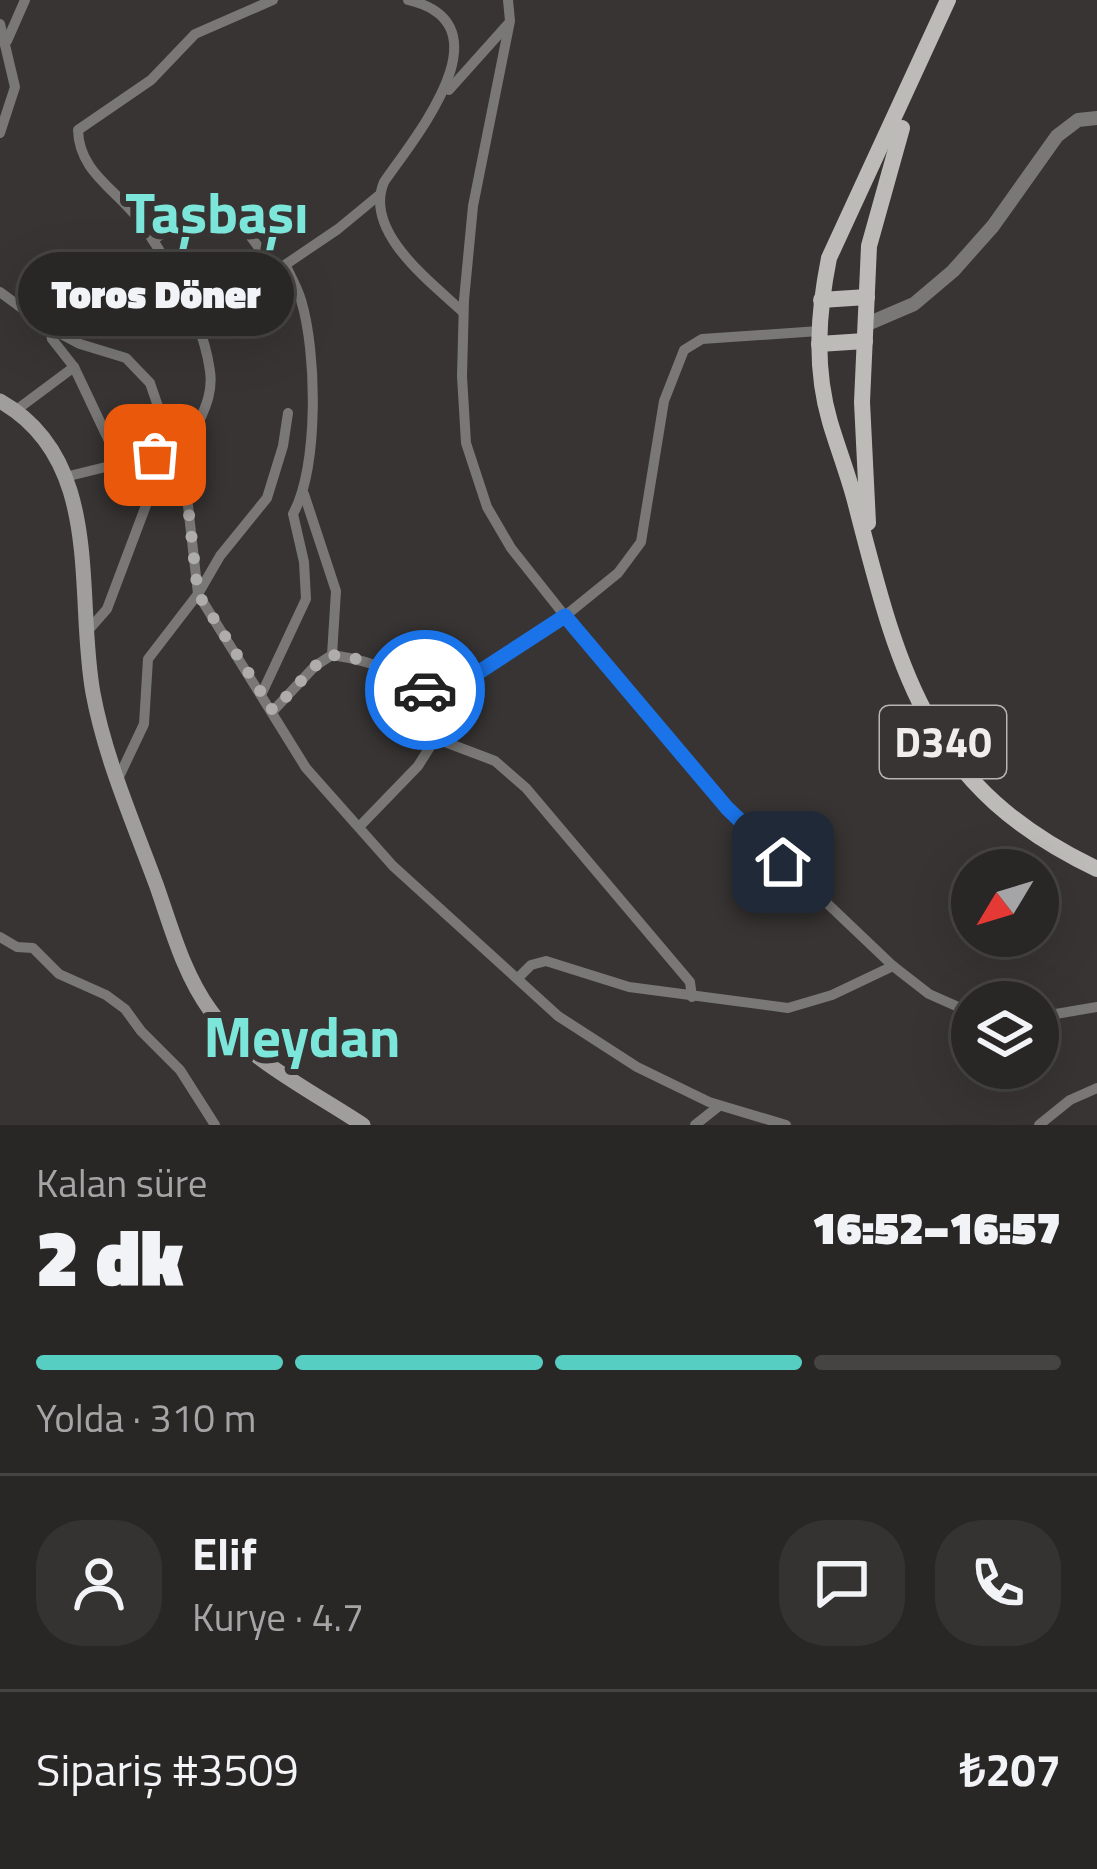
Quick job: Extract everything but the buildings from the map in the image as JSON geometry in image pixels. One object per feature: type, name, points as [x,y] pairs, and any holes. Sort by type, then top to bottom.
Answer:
[{"type":"main road","name":"D340","points":[[947,0],[829,258],[819,338],[830,420],[894,648],[920,708],[971,779],[1006,813],[1051,848],[1097,869]]},
{"type":"main road","name":"D340","points":[[869,554],[862,402],[869,246],[926,51]]},
{"type":"main road","points":[[821,300],[867,297]]},
{"type":"main road","points":[[819,338],[865,333]]},
{"type":"main road","points":[[8,406],[46,443],[78,513],[94,696],[118,781],[186,967],[208,1009],[236,1040],[362,1125]]},
{"type":"street","points":[[7,41],[25,0]]},
{"type":"street","points":[[186,488],[191,442],[208,406],[211,377],[206,349],[172,272],[134,214],[89,164],[79,148],[79,130],[151,80],[195,34],[273,0]]},
{"type":"street","points":[[408,0],[445,22],[454,55],[445,94]]},
{"type":"street","points":[[508,0],[510,21],[473,206],[464,312],[466,443],[487,507],[511,548],[565,616],[727,808],[893,966],[929,994],[951,1003]]},
{"type":"street","points":[[153,240],[191,215],[222,205],[254,238],[276,272],[286,266],[378,196],[445,94],[510,21]]},
{"type":"street","points":[[0,24],[15,87],[0,133]]},
{"type":"street","points":[[865,333],[914,304],[953,271],[993,226],[1057,136],[1078,120],[1097,118]]},
{"type":"street","points":[[378,196],[382,219],[401,248],[464,312]]},
{"type":"street","points":[[286,266],[301,300],[309,344],[304,494],[336,591],[332,655]]},
{"type":"street","points":[[0,292],[80,344],[126,358],[150,383],[186,488],[198,594],[305,768],[393,866],[578,1029],[638,1066],[719,1106],[786,1125]]},
{"type":"street","points":[[50,328],[120,464]]},
{"type":"street","points":[[359,827],[396,792],[437,739],[476,674],[565,616],[618,573],[641,542],[664,401],[684,350],[702,338],[819,338]]},
{"type":"street","points":[[8,406],[74,367]]},
{"type":"street","points":[[118,781],[144,724],[148,659],[267,498],[288,413]]},
{"type":"street","points":[[65,477],[175,451]]},
{"type":"street","points":[[85,634],[107,609],[154,484],[155,455]]},
{"type":"street","points":[[262,692],[306,598],[293,514],[304,494]]},
{"type":"street","points":[[273,711],[315,666],[332,655],[358,659],[415,683],[439,700],[449,715]]},
{"type":"street","points":[[437,739],[495,760],[526,788],[691,982],[692,997]]},
{"type":"street","points":[[0,937],[33,949],[59,974],[125,1009],[180,1070],[215,1125]]},
{"type":"street","points":[[518,978],[531,965],[546,961],[629,987],[788,1008],[893,966]]},
{"type":"street","points":[[1059,1013],[1097,1007]]},
{"type":"street","points":[[1039,1125],[1070,1100],[1097,1088]]},
{"type":"street","points":[[695,1125],[719,1106]]},
{"type":"way so far","points":[[155,455],[175,451],[186,488],[198,594],[273,711],[315,666],[332,655],[358,659],[425,690]]},
{"type":"place","name":"Toros Döner","points":[[155,455]]},
{"type":"district","name":"Taşbaşı","points":[[217,213]]},
{"type":"district","name":"Meydan","points":[[302,1037]]},
{"type":"route","points":[[425,690],[449,715],[476,674],[565,616],[727,808],[783,862]]}]
